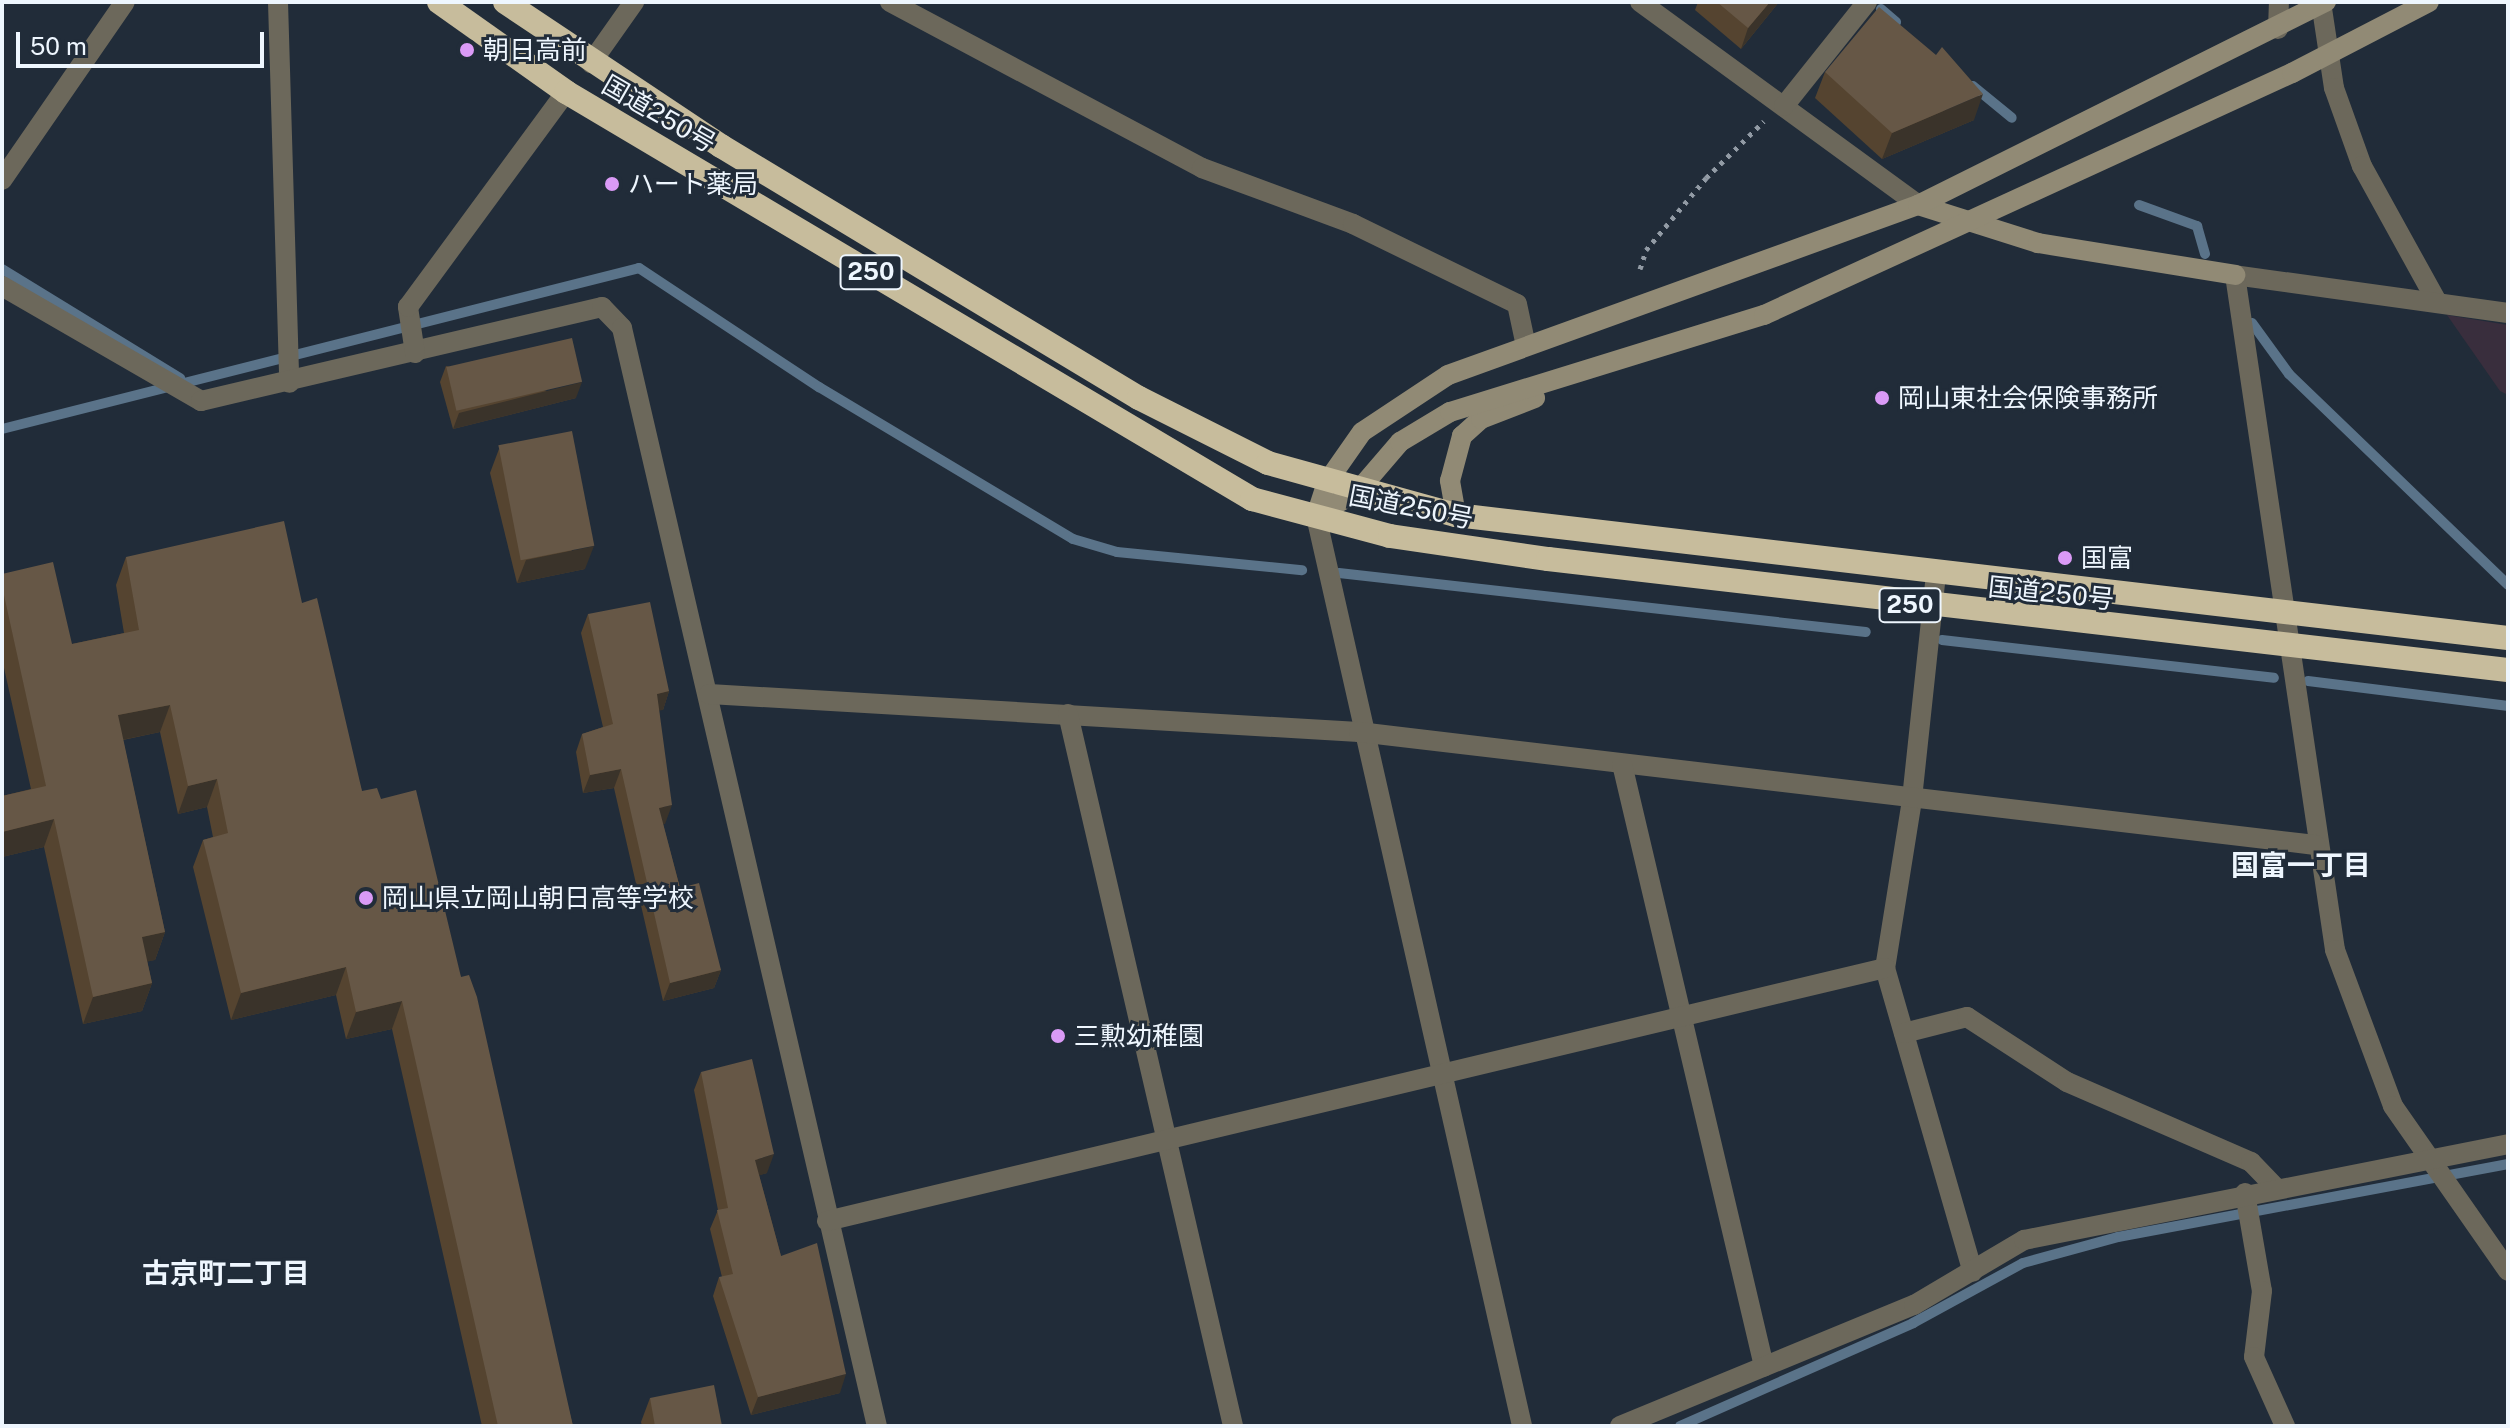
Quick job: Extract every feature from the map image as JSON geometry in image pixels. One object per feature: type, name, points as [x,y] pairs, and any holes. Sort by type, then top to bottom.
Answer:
[{"type":"highway","name":"国道250号","points":[[439,2],[566,92],[1252,499],[1390,536],[1931,608],[2508,670]]},
{"type":"highway","name":"国道250号","points":[[505,2],[591,63],[1139,398],[1268,463],[1327,482],[1456,515],[1936,574],[2508,638]]},
{"type":"street","points":[[2,180],[125,2]]},
{"type":"street","points":[[278,2],[289,377]]},
{"type":"street","points":[[591,63],[634,2]]},
{"type":"street","points":[[890,2],[1202,168],[1353,224],[1517,304],[1526,346]]},
{"type":"street","points":[[1640,2],[1918,205],[1963,225],[2235,275],[2508,313]]},
{"type":"street","points":[[1784,106],[1867,2]]},
{"type":"street","points":[[2278,29],[2279,2]]},
{"type":"street","points":[[1316,516],[1358,491],[1383,456],[1425,425],[1580,372],[1764,315],[1963,225],[2326,54],[2429,2]]},
{"type":"street","points":[[1522,1426],[1359,732],[1316,516],[1327,482],[1362,432],[1409,395],[1526,346],[1918,205],[2278,29],[2323,3],[2326,54],[2362,166],[2437,302]]},
{"type":"street","points":[[414,346],[408,312],[566,92]]},
{"type":"street","points":[[2235,275],[2315,845],[2335,950],[2369,1053],[2431,1169],[2508,1271]]},
{"type":"street","points":[[2,286],[201,401],[414,346],[602,307],[622,328],[877,1426]]},
{"type":"street","points":[[1456,515],[1450,481],[1462,436],[1580,372]]},
{"type":"street","points":[[1936,574],[1912,800],[1885,968],[1973,1272]]},
{"type":"street","points":[[709,694],[1359,732],[1912,800],[2315,845]]},
{"type":"street","points":[[1068,714],[1163,1144],[1233,1426]]},
{"type":"street","points":[[1622,764],[1764,1366]]},
{"type":"street","points":[[827,1221],[1163,1144],[1439,1073],[1885,968]]},
{"type":"street","points":[[1904,1033],[1967,1017],[2067,1082],[2251,1162],[2275,1187]]},
{"type":"street","points":[[1620,1426],[1914,1305],[2024,1240],[2247,1205],[2275,1187],[2431,1169],[2508,1144]]},
{"type":"street","points":[[2247,1205],[2262,1291],[2254,1357],[2285,1426]]},
{"type":"path","points":[[1640,269],[1646,250],[1706,178],[1784,106]]},
{"type":"shaded area","points":[[2447,315],[2508,325],[2508,395],[2500,391]]},
{"type":"building","points":[[1717,2],[1770,2],[1748,28]]},
{"type":"building","points":[[1879,7],[1936,55],[1942,47],[1983,94],[1892,133],[1825,72]]},
{"type":"building","points":[[572,338],[582,382],[456,411],[446,367]]},
{"type":"building","points":[[572,431],[594,546],[521,560],[498,445]]},
{"type":"building","points":[[284,521],[302,603],[317,598],[362,791],[377,788],[381,799],[416,790],[461,977],[469,975],[477,997],[573,1426],[498,1426],[402,1001],[356,1012],[346,967],[241,993],[203,840],[228,833],[217,779],[188,786],[170,705],[118,715],[165,932],[142,937],[152,983],[93,997],[54,819],[2,832],[2,796],[46,786],[2,586],[2,574],[53,562],[72,644],[139,630],[126,557]]},
{"type":"building","points":[[650,602],[669,691],[657,694],[672,805],[659,808],[680,888],[699,883],[721,970],[670,983],[621,769],[590,775],[582,734],[613,724],[588,614]]},
{"type":"building","points":[[752,1059],[774,1154],[755,1160],[781,1256],[817,1243],[846,1374],[758,1397],[719,1277],[733,1274],[717,1210],[728,1208],[701,1072]]},
{"type":"building","points":[[714,1385],[722,1426],[655,1426],[650,1398]]},
{"type":"waterway","points":[[1881,9],[1896,22]]},
{"type":"waterway","points":[[1973,86],[2012,118]]},
{"type":"waterway","points":[[2139,205],[2197,226],[2205,254]]},
{"type":"waterway","points":[[2,429],[639,268],[819,387],[1073,539],[1117,552],[1302,570]]},
{"type":"waterway","points":[[2,269],[180,378]]},
{"type":"waterway","points":[[2252,323],[2289,374],[2508,585]]},
{"type":"waterway","points":[[1339,573],[1866,632]]},
{"type":"waterway","points":[[1942,640],[2274,678]]},
{"type":"waterway","points":[[2308,681],[2508,706]]},
{"type":"waterway","points":[[1680,1426],[1913,1323],[2023,1263],[2118,1237],[2508,1164]]},
{"type":"place","name":"朝日高前","points":[[467,50]]},
{"type":"place","name":"ハート薬局","points":[[612,184]]},
{"type":"place","name":"岡山東社会保険事務所","points":[[1882,398]]},
{"type":"place","name":"国富","points":[[2065,558]]},
{"type":"place","name":"岡山県立岡山朝日高等学校","points":[[366,898]]},
{"type":"place","name":"三勲幼稚園","points":[[1058,1036]]},
{"type":"district","name":"国富一丁目","points":[[2301,865]]},
{"type":"district","name":"古京町二丁目","points":[[226,1273]]}]
